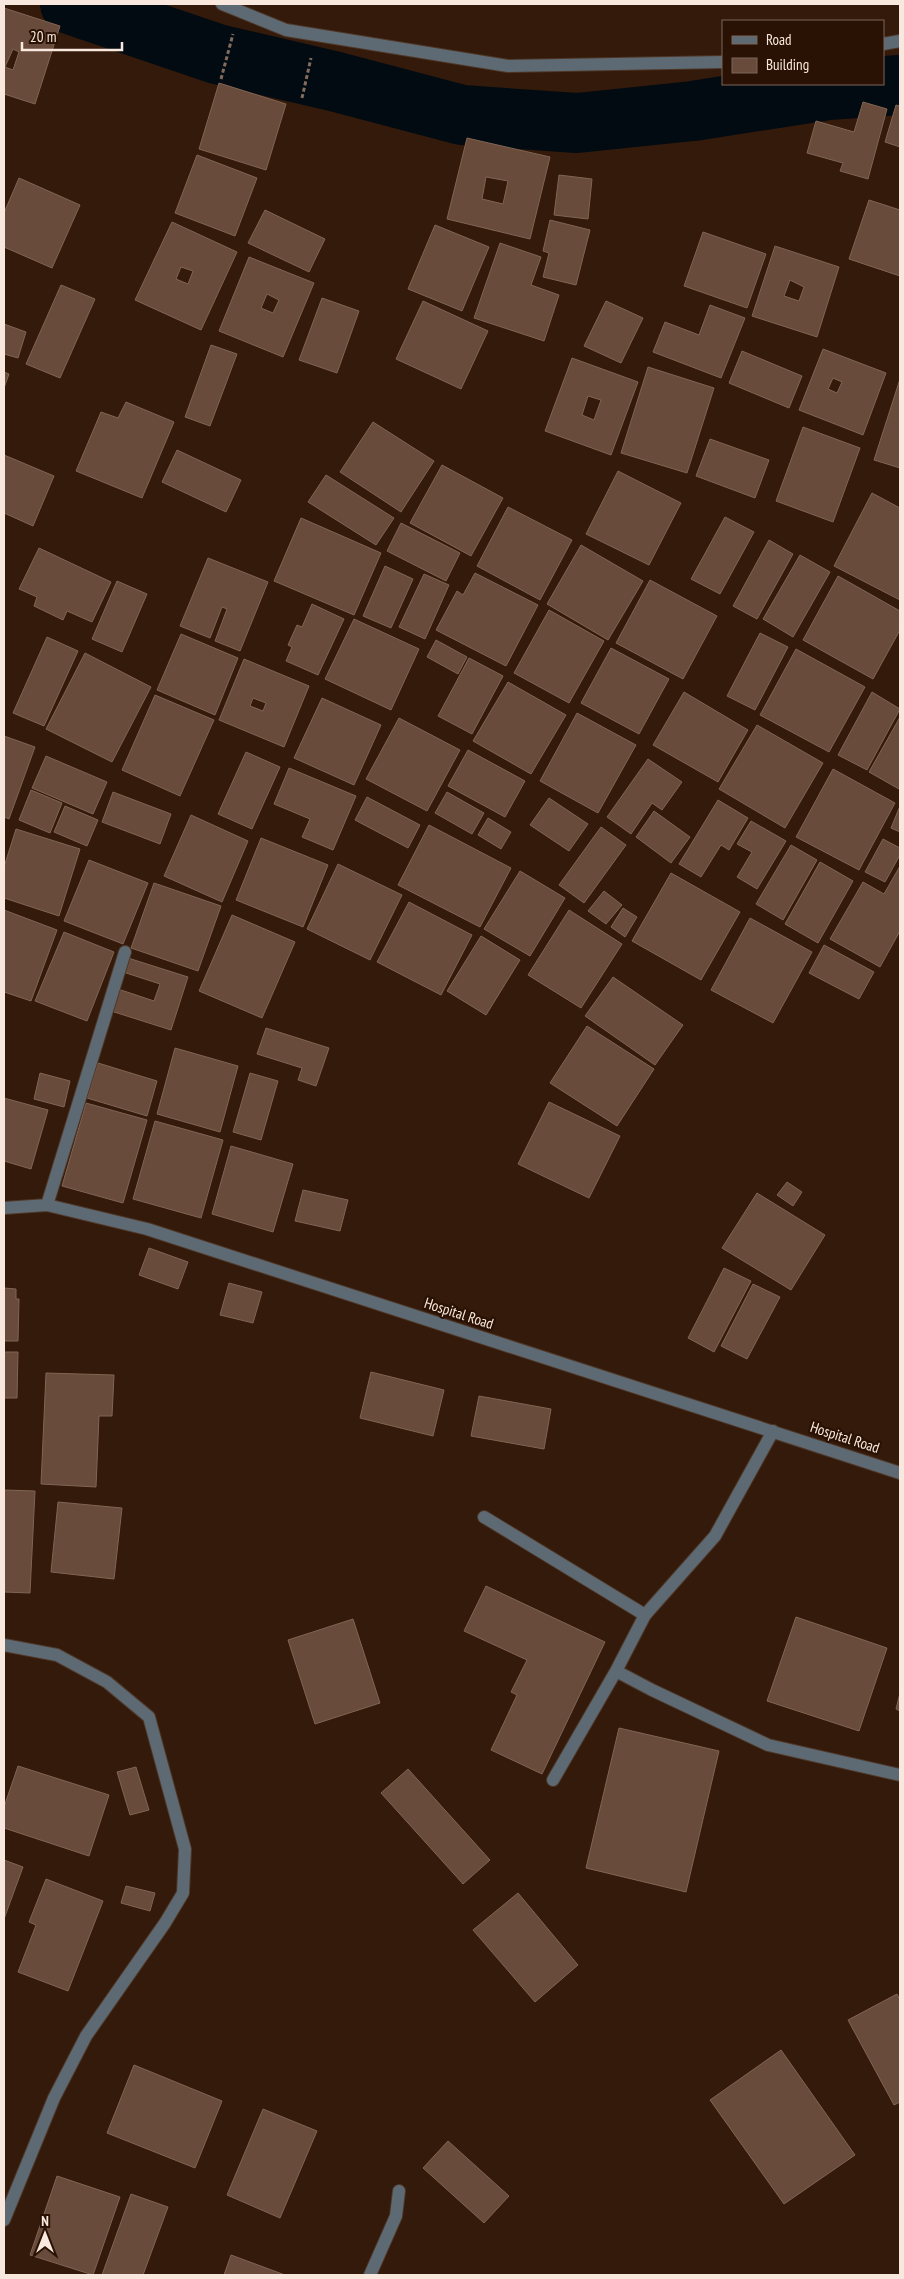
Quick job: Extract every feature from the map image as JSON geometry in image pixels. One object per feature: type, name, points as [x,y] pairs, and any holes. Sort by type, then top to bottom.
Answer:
[{"type":"street","points":[[222,4],[286,30],[508,66],[722,62]]},
{"type":"street","points":[[884,44],[900,41]]},
{"type":"street","points":[[47,1205],[125,952]]},
{"type":"street","name":"Hospital Road","points":[[4,1208],[47,1205],[147,1229],[900,1473]]},
{"type":"street","points":[[553,1780],[616,1671],[645,1614],[715,1536],[773,1431]]},
{"type":"street","points":[[484,1516],[645,1614]]},
{"type":"street","points":[[4,1645],[57,1655],[107,1682],[149,1717],[185,1849],[183,1893],[165,1923],[86,2036],[54,2098],[4,2220]]},
{"type":"street","points":[[616,1671],[669,1699],[768,1744],[900,1774]]},
{"type":"street","points":[[370,2275],[396,2216],[399,2191]]},
{"type":"path","points":[[221,79],[240,11]]},
{"type":"path","points":[[302,98],[316,35]]},
{"type":"building","points":[[4,8],[60,26],[35,104],[4,94]],"holes":[[[13,49],[19,52],[13,70],[5,67]]]},
{"type":"building","points":[[219,83],[286,104],[266,170],[199,149]]},
{"type":"building","points":[[863,102],[887,109],[868,179],[840,171],[843,163],[807,153],[816,121],[854,132]]},
{"type":"building","points":[[896,105],[900,106],[900,147],[885,142]]},
{"type":"building","points":[[467,138],[550,157],[530,239],[447,219]],"holes":[[[486,177],[508,181],[503,204],[482,199]]]},
{"type":"building","points":[[197,155],[257,178],[235,236],[175,213]]},
{"type":"building","points":[[559,175],[592,179],[588,219],[554,215]]},
{"type":"building","points":[[19,178],[80,205],[52,268],[4,247],[4,213]]},
{"type":"building","points":[[869,200],[900,210],[900,276],[849,259]]},
{"type":"building","points":[[265,210],[325,239],[309,272],[248,243]]},
{"type":"building","points":[[550,220],[590,230],[576,285],[543,277],[549,253],[543,251]]},
{"type":"building","points":[[172,222],[237,252],[201,330],[135,300]],"holes":[[[181,267],[193,271],[188,284],[176,279]]]},
{"type":"building","points":[[435,225],[489,247],[462,311],[408,289]]},
{"type":"building","points":[[703,232],[766,254],[747,308],[684,286]]},
{"type":"building","points":[[500,243],[541,257],[531,285],[559,295],[544,341],[474,318]]},
{"type":"building","points":[[775,246],[839,267],[817,337],[752,316]],"holes":[[[790,280],[804,287],[799,301],[784,296]]]},
{"type":"building","points":[[249,257],[314,283],[283,357],[219,331]],"holes":[[[267,294],[279,300],[273,313],[261,308]]]},
{"type":"building","points":[[61,285],[95,299],[60,378],[26,364]]},
{"type":"building","points":[[322,298],[359,311],[337,373],[299,360]]},
{"type":"building","points":[[423,301],[488,331],[461,389],[396,359]]},
{"type":"building","points":[[606,301],[643,318],[621,363],[584,346]]},
{"type":"building","points":[[710,305],[745,318],[721,378],[653,352],[665,322],[699,335]]},
{"type":"building","points":[[4,324],[26,332],[18,358],[4,354]]},
{"type":"building","points":[[211,345],[237,354],[210,426],[185,417]]},
{"type":"building","points":[[823,349],[886,373],[863,435],[799,410]],"holes":[[[833,378],[842,382],[837,393],[828,389]]]},
{"type":"building","points":[[742,351],[802,376],[789,408],[729,383]]},
{"type":"building","points":[[572,358],[638,382],[611,455],[545,431]],"holes":[[[588,396],[601,400],[594,420],[582,415]]]},
{"type":"building","points":[[648,367],[714,388],[687,473],[621,453]]},
{"type":"building","points":[[4,372],[9,374],[4,388]]},
{"type":"building","points":[[900,379],[900,468],[874,460]]},
{"type":"building","points":[[126,402],[174,422],[142,498],[76,471],[101,412],[118,418]]},
{"type":"building","points":[[373,422],[434,461],[401,512],[340,472]]},
{"type":"building","points":[[803,427],[860,448],[833,522],[776,501]]},
{"type":"building","points":[[710,439],[769,460],[755,498],[696,476]]},
{"type":"building","points":[[177,450],[241,480],[226,512],[162,482]]},
{"type":"building","points":[[4,455],[54,476],[33,526],[4,513]]},
{"type":"building","points":[[442,465],[503,498],[471,556],[410,523]]},
{"type":"building","points":[[618,471],[681,503],[649,565],[586,534]]},
{"type":"building","points":[[326,475],[394,518],[376,545],[308,502]]},
{"type":"building","points":[[872,493],[900,508],[900,600],[834,566]]},
{"type":"building","points":[[508,507],[572,540],[540,600],[477,566]]},
{"type":"building","points":[[725,517],[754,532],[720,594],[691,579]]},
{"type":"building","points":[[301,518],[381,553],[354,615],[274,581]]},
{"type":"building","points":[[401,523],[460,553],[446,581],[387,551]]},
{"type":"building","points":[[769,540],[793,554],[757,619],[733,606]]},
{"type":"building","points":[[581,545],[643,581],[608,640],[547,604]]},
{"type":"building","points":[[39,548],[111,582],[92,622],[67,611],[63,620],[34,606],[37,597],[19,589]]},
{"type":"building","points":[[800,555],[830,572],[793,637],[763,619]]},
{"type":"building","points":[[208,558],[268,582],[240,651],[215,641],[227,609],[222,607],[210,638],[180,626]]},
{"type":"building","points":[[385,566],[413,579],[391,628],[363,616]]},
{"type":"building","points":[[475,573],[538,605],[506,666],[436,630],[457,591],[463,595]]},
{"type":"building","points":[[424,574],[449,585],[425,639],[399,627]]},
{"type":"building","points":[[838,576],[900,611],[900,630],[873,679],[803,640]]},
{"type":"building","points":[[650,580],[717,616],[683,679],[616,643]]},
{"type":"building","points":[[117,581],[147,594],[122,652],[92,639]]},
{"type":"building","points":[[312,604],[344,619],[318,675],[286,661],[292,647],[288,645],[297,625],[302,627]]},
{"type":"building","points":[[549,610],[604,641],[569,703],[514,673]]},
{"type":"building","points":[[354,619],[419,649],[391,710],[325,679]]},
{"type":"building","points":[[760,633],[788,647],[755,710],[727,696]]},
{"type":"building","points":[[181,634],[238,658],[215,715],[157,690]]},
{"type":"building","points":[[47,637],[78,651],[44,726],[13,713]]},
{"type":"building","points":[[436,640],[467,657],[458,674],[427,657]]},
{"type":"building","points":[[611,648],[669,679],[639,734],[581,703]]},
{"type":"building","points":[[796,649],[865,687],[829,752],[760,715]]},
{"type":"building","points":[[85,653],[151,687],[112,762],[46,729]]},
{"type":"building","points":[[469,658],[503,676],[472,734],[438,716]]},
{"type":"building","points":[[244,659],[309,686],[284,747],[219,720]],"holes":[[[253,698],[266,703],[263,711],[250,706]]]},
{"type":"building","points":[[508,682],[566,715],[531,774],[473,741]]},
{"type":"building","points":[[684,692],[748,730],[718,782],[653,745]]},
{"type":"building","points":[[872,692],[900,709],[867,770],[838,755]]},
{"type":"building","points":[[155,695],[214,720],[180,796],[122,770]]},
{"type":"building","points":[[322,698],[381,725],[354,785],[294,758]]},
{"type":"building","points":[[577,713],[636,745],[598,813],[540,781]]},
{"type":"building","points":[[900,717],[900,787],[899,789],[869,772]]},
{"type":"building","points":[[399,718],[460,750],[427,811],[366,779]]},
{"type":"building","points":[[757,725],[823,763],[785,828],[719,789]]},
{"type":"building","points":[[4,736],[35,747],[9,819],[4,817]]},
{"type":"building","points":[[468,750],[525,781],[505,817],[448,786]]},
{"type":"building","points":[[246,752],[280,767],[252,829],[218,814]]},
{"type":"building","points":[[46,756],[107,782],[93,814],[32,788]]},
{"type":"building","points":[[648,759],[682,782],[662,810],[652,803],[631,834],[607,817]]},
{"type":"building","points":[[289,768],[356,796],[333,850],[302,837],[310,819],[274,804]]},
{"type":"building","points":[[833,769],[895,803],[859,870],[796,837]]},
{"type":"building","points":[[31,790],[62,803],[50,833],[19,820]]},
{"type":"building","points":[[113,792],[171,814],[160,844],[102,822]]},
{"type":"building","points":[[447,792],[484,813],[472,834],[435,813]]},
{"type":"building","points":[[367,797],[420,825],[408,848],[355,820]]},
{"type":"building","points":[[549,798],[588,824],[569,851],[530,825]]},
{"type":"building","points":[[718,800],[748,818],[729,850],[721,845],[701,877],[679,864]]},
{"type":"building","points":[[65,806],[98,820],[87,846],[54,832]]},
{"type":"building","points":[[900,806],[900,832],[891,828]]},
{"type":"building","points":[[654,811],[690,837],[671,863],[636,837]]},
{"type":"building","points":[[191,815],[248,841],[222,902],[164,876]]},
{"type":"building","points":[[488,818],[511,832],[501,849],[478,835]]},
{"type":"building","points":[[751,821],[786,841],[757,889],[737,877],[752,852],[737,844]]},
{"type":"building","points":[[429,825],[511,868],[480,927],[398,885]]},
{"type":"building","points":[[601,827],[626,845],[584,903],[559,885]]},
{"type":"building","points":[[16,829],[80,849],[59,916],[4,898],[4,867]]},
{"type":"building","points":[[261,838],[328,865],[303,927],[236,900]]},
{"type":"building","points":[[883,839],[900,848],[900,855],[885,882],[865,872]]},
{"type":"building","points":[[791,845],[817,860],[783,920],[756,904]]},
{"type":"building","points":[[89,860],[148,883],[123,944],[64,921]]},
{"type":"building","points":[[820,862],[853,881],[818,943],[785,924]]},
{"type":"building","points":[[338,864],[402,895],[370,960],[307,929]]},
{"type":"building","points":[[900,866],[900,931],[880,967],[830,939],[863,882],[884,894]]},
{"type":"building","points":[[520,871],[565,898],[530,956],[484,929]]},
{"type":"building","points":[[671,873],[740,912],[701,980],[632,941]]},
{"type":"building","points":[[154,883],[221,906],[198,971],[131,948]]},
{"type":"building","points":[[604,891],[622,905],[606,924],[588,911]]},
{"type":"building","points":[[409,902],[472,935],[441,995],[377,962]]},
{"type":"building","points":[[623,908],[637,917],[625,937],[611,927]]},
{"type":"building","points":[[4,910],[57,930],[31,1001],[4,992]]},
{"type":"building","points":[[569,910],[622,944],[581,1008],[528,975]]},
{"type":"building","points":[[232,915],[295,942],[262,1018],[199,991]]},
{"type":"building","points":[[750,918],[812,952],[773,1023],[711,990]]},
{"type":"building","points":[[64,932],[114,952],[87,1021],[35,1001]]},
{"type":"building","points":[[481,936],[520,960],[486,1015],[447,991]]},
{"type":"building","points":[[824,945],[874,972],[859,999],[809,973]]},
{"type":"building","points":[[128,958],[188,977],[171,1030],[111,1011],[118,989],[154,1001],[160,984],[123,972]]},
{"type":"building","points":[[613,977],[683,1025],[655,1065],[585,1016]]},
{"type":"building","points":[[587,1026],[654,1069],[617,1126],[550,1083]]},
{"type":"building","points":[[266,1028],[329,1048],[316,1086],[298,1080],[302,1068],[257,1054]]},
{"type":"building","points":[[175,1048],[238,1066],[220,1132],[157,1114]]},
{"type":"building","points":[[98,1063],[157,1081],[147,1116],[87,1098]]},
{"type":"building","points":[[40,1073],[70,1081],[64,1107],[34,1099]]},
{"type":"building","points":[[250,1073],[278,1081],[261,1140],[233,1132]]},
{"type":"building","points":[[4,1098],[48,1110],[31,1169],[4,1161]]},
{"type":"building","points":[[549,1102],[620,1136],[589,1198],[518,1164]]},
{"type":"building","points":[[86,1103],[147,1120],[123,1203],[62,1186]]},
{"type":"building","points":[[155,1121],[223,1140],[201,1218],[133,1199]]},
{"type":"building","points":[[231,1146],[293,1164],[273,1232],[212,1214]]},
{"type":"building","points":[[787,1182],[802,1192],[793,1206],[777,1195]]},
{"type":"building","points":[[303,1190],[348,1200],[340,1231],[295,1221]]},
{"type":"building","points":[[757,1193],[825,1235],[791,1290],[722,1248]]},
{"type":"building","points":[[149,1248],[188,1262],[178,1289],[139,1275]]},
{"type":"building","points":[[724,1268],[751,1281],[714,1352],[688,1338]]},
{"type":"building","points":[[229,1283],[262,1292],[253,1323],[220,1315]]},
{"type":"building","points":[[753,1284],[780,1297],[747,1359],[721,1346]]},
{"type":"building","points":[[4,1288],[16,1289],[16,1299],[19,1299],[18,1341],[4,1341]]},
{"type":"building","points":[[4,1352],[18,1352],[17,1398],[4,1398]]},
{"type":"building","points":[[371,1372],[444,1390],[433,1436],[360,1418]]},
{"type":"building","points":[[46,1373],[114,1375],[112,1416],[99,1416],[96,1487],[41,1484]]},
{"type":"building","points":[[479,1396],[551,1409],[544,1449],[471,1436]]},
{"type":"building","points":[[4,1490],[35,1491],[30,1593],[4,1592]]},
{"type":"building","points":[[58,1502],[122,1508],[114,1579],[51,1572]]},
{"type":"building","points":[[486,1586],[605,1642],[542,1774],[491,1750],[517,1695],[511,1692],[527,1660],[464,1631]]},
{"type":"building","points":[[796,1617],[887,1648],[859,1731],[767,1701]]},
{"type":"building","points":[[353,1619],[380,1703],[315,1724],[288,1640]]},
{"type":"building","points":[[900,1693],[900,1711],[896,1709]]},
{"type":"building","points":[[619,1728],[719,1751],[686,1892],[586,1868]]},
{"type":"building","points":[[18,1766],[109,1795],[89,1856],[4,1828],[4,1807]]},
{"type":"building","points":[[136,1767],[149,1810],[130,1815],[117,1772]]},
{"type":"building","points":[[408,1769],[490,1860],[463,1884],[381,1793]]},
{"type":"building","points":[[4,1860],[23,1867],[4,1919]]},
{"type":"building","points":[[46,1879],[103,1901],[68,1991],[18,1972],[36,1925],[29,1922]]},
{"type":"building","points":[[126,1886],[155,1893],[150,1911],[121,1903]]},
{"type":"building","points":[[518,1893],[578,1965],[535,2002],[473,1930]]},
{"type":"building","points":[[897,1994],[900,2000],[900,2102],[894,2105],[848,2020]]},
{"type":"building","points":[[781,2050],[855,2155],[784,2204],[710,2100]]},
{"type":"building","points":[[134,2065],[222,2101],[195,2168],[107,2133]]},
{"type":"building","points":[[263,2109],[317,2131],[280,2218],[227,2195]]},
{"type":"building","points":[[448,2141],[509,2196],[484,2223],[423,2168]]},
{"type":"building","points":[[57,2176],[120,2197],[93,2275],[30,2255]]},
{"type":"building","points":[[131,2194],[168,2207],[143,2275],[102,2275]]},
{"type":"building","points":[[231,2255],[285,2275],[224,2275]]},
{"type":"waterway","points":[[70,4],[217,54],[333,81],[462,115],[577,123],[693,111],[828,90],[900,85]]}]
